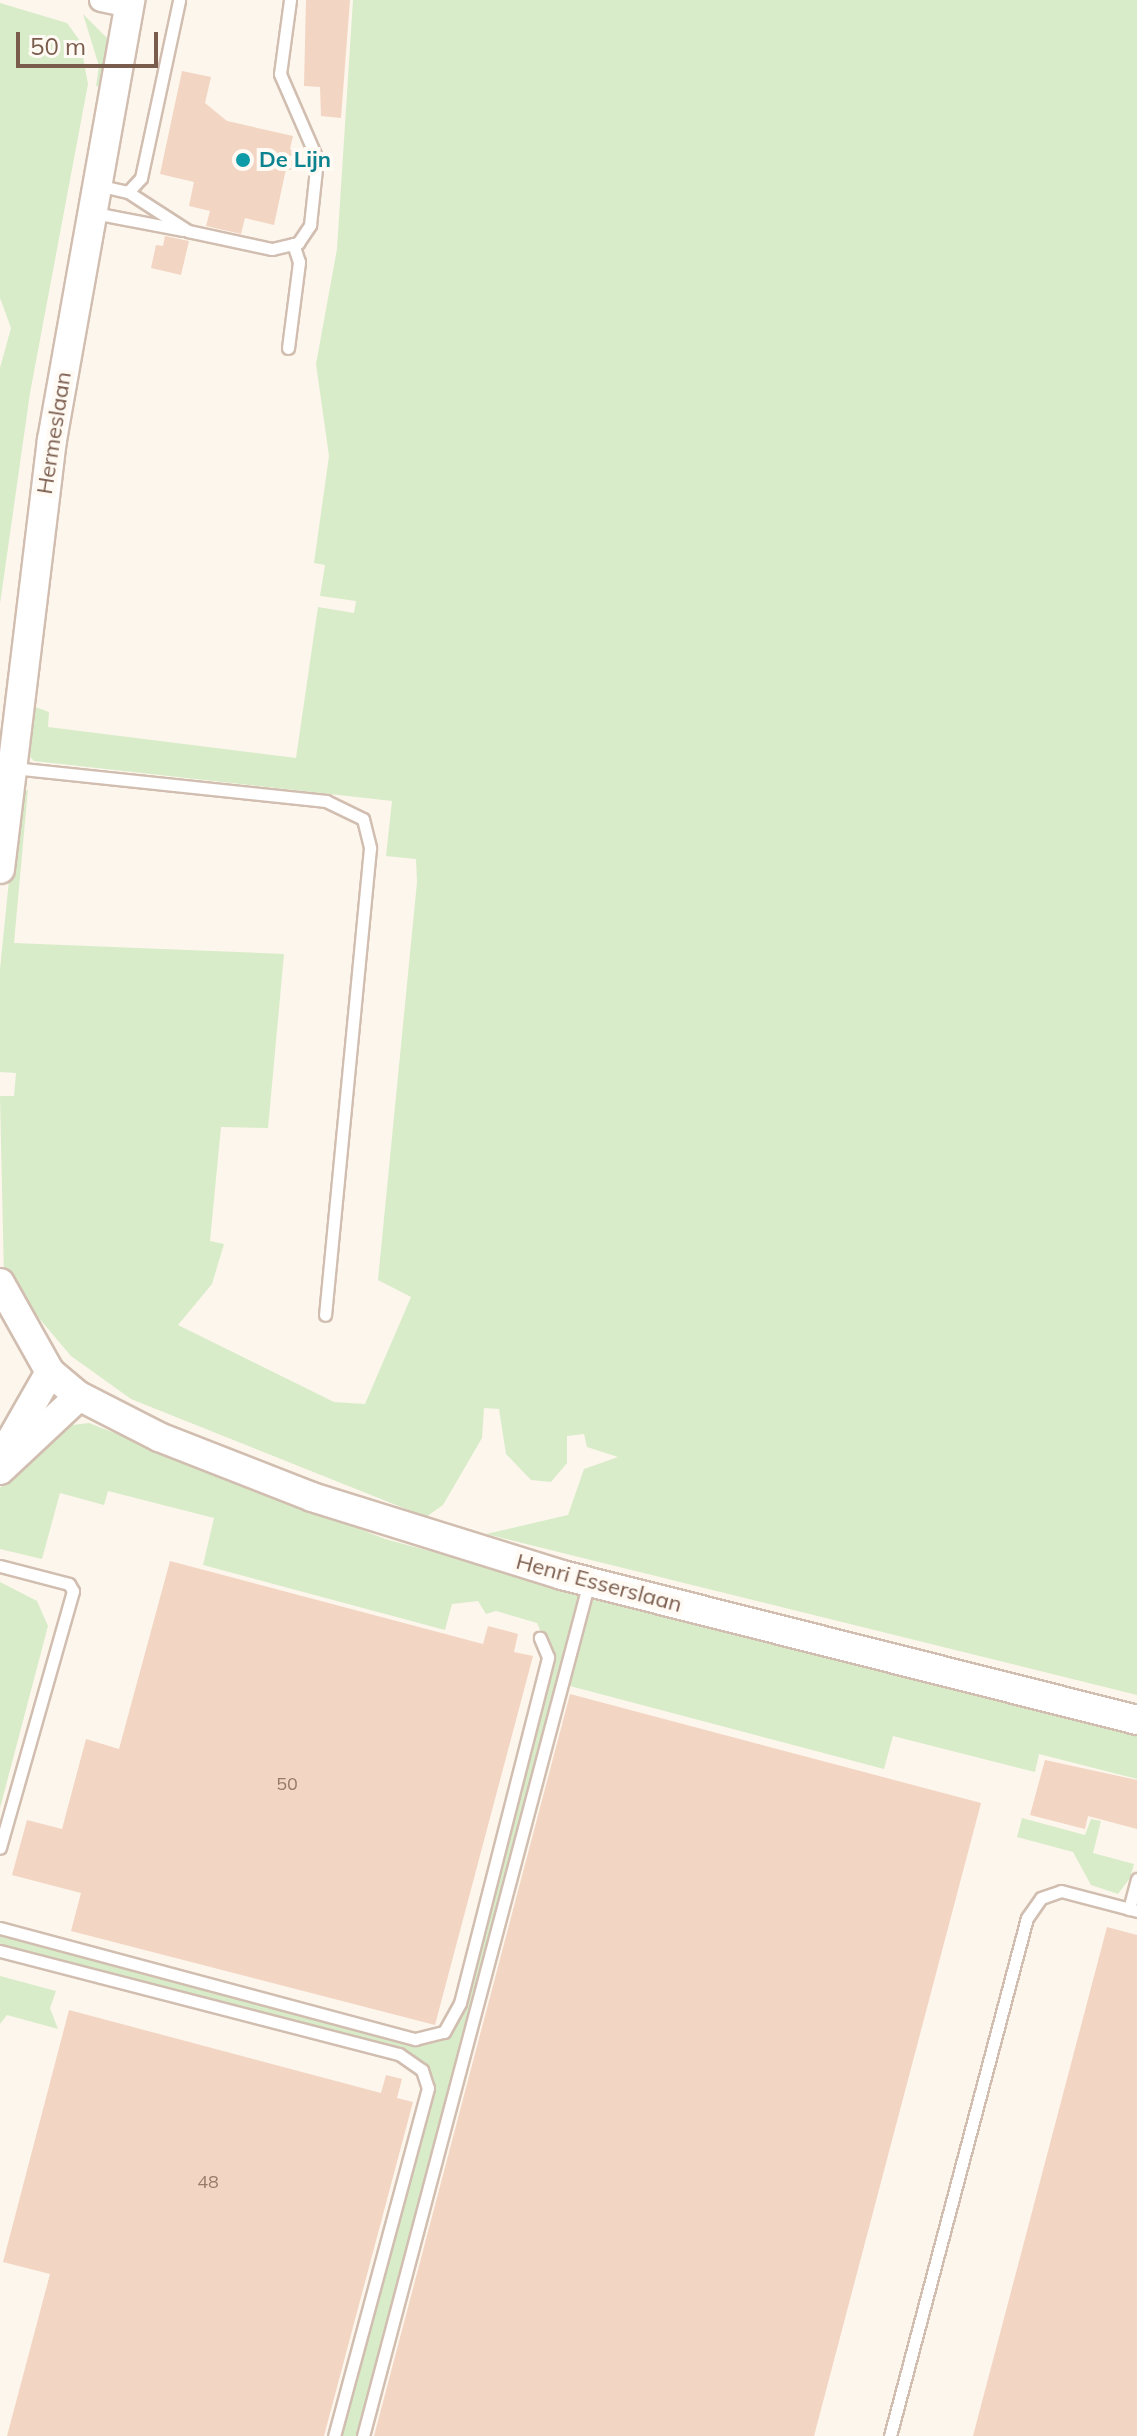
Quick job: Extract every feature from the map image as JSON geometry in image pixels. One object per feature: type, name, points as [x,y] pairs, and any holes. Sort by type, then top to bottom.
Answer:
[{"type":"street","points":[[101,0],[129,3]]},
{"type":"street","name":"Hermeslaan","points":[[0,869],[52,440],[129,3]]},
{"type":"street","points":[[0,1283],[50,1372]]},
{"type":"street","points":[[0,1322],[30,1365],[50,1372],[79,1396],[0,1470]]},
{"type":"street","points":[[0,1460],[50,1372]]},
{"type":"street","name":"Henri Esserslaan","points":[[79,1396],[159,1437],[312,1497],[589,1581],[1137,1720]]},
{"type":"lane","points":[[128,192],[141,178],[179,0]]},
{"type":"lane","points":[[90,213],[272,249],[293,244],[310,225],[317,159],[278,59],[290,0]]},
{"type":"lane","points":[[95,185],[128,192],[188,231]]},
{"type":"lane","points":[[288,348],[299,262],[293,244]]},
{"type":"lane","points":[[10,768],[326,801],[363,819],[370,848],[325,1315]]},
{"type":"lane","points":[[0,1566],[69,1584],[73,1591],[0,1848]]},
{"type":"lane","points":[[363,2436],[589,1581]]},
{"type":"lane","points":[[0,1928],[415,2039],[444,2032],[460,2003],[548,1657],[540,1638]]},
{"type":"lane","points":[[890,2436],[1027,1918],[1041,1898],[1061,1891],[1133,1910],[1137,1879]]},
{"type":"lane","points":[[0,1951],[399,2054],[422,2070],[428,2088],[334,2436]]},
{"type":"green space","points":[[353,0],[1137,0],[1137,1695],[486,1534],[568,1515],[584,1469],[618,1457],[587,1447],[584,1434],[567,1436],[567,1463],[551,1482],[531,1480],[506,1454],[499,1409],[484,1408],[482,1438],[443,1505],[426,1517],[131,1399],[71,1356],[4,1277],[0,1096],[14,1096],[16,1073],[0,1072],[0,969],[17,801],[28,789],[14,943],[284,954],[268,1128],[221,1127],[210,1241],[224,1244],[212,1284],[178,1325],[334,1402],[365,1404],[411,1297],[378,1280],[417,882],[416,859],[386,856],[392,801],[34,761],[22,748],[33,706],[49,712],[48,727],[296,758],[318,607],[354,613],[356,601],[320,596],[325,565],[314,563],[329,456],[316,364],[337,249]]},
{"type":"green space","points":[[0,3],[67,23],[80,41],[88,84],[30,393],[0,604],[0,368],[11,328],[0,298]]},
{"type":"green space","points":[[83,14],[110,41],[102,87],[96,86],[99,66]]},
{"type":"green space","points":[[89,1423],[385,1539],[580,1591],[360,2436],[340,2436],[432,2087],[394,2048],[0,1944],[0,1935],[412,2042],[452,2026],[553,1659],[537,1623],[496,1611],[486,1614],[478,1601],[452,1604],[445,1630],[203,1565],[214,1518],[108,1491],[104,1505],[60,1493],[42,1559],[0,1549],[0,1488],[21,1461],[64,1426]]},
{"type":"green space","points":[[0,1582],[37,1601],[48,1626],[0,1808]]},
{"type":"green space","points":[[593,1596],[1137,1734],[1137,1779],[1039,1754],[1035,1772],[893,1736],[884,1769],[570,1686]]},
{"type":"green space","points":[[1022,1818],[1085,1835],[1091,1819],[1101,1821],[1093,1853],[1134,1864],[1130,1878],[1118,1894],[1091,1885],[1073,1852],[1017,1837]]},
{"type":"green space","points":[[0,1976],[56,1991],[50,2008],[58,2029],[7,2015],[0,2024]]},
{"type":"building","points":[[306,0],[350,0],[341,118],[321,116],[320,87],[304,86]]},
{"type":"building","name":"De Lijn","points":[[182,71],[211,77],[205,103],[227,121],[293,136],[290,149],[300,152],[295,171],[286,169],[274,225],[245,218],[241,234],[206,226],[210,211],[189,206],[194,182],[160,174]]},
{"type":"building","points":[[165,236],[189,241],[181,275],[151,268],[156,245],[163,246]]},
{"type":"building","points":[[170,1561],[483,1644],[488,1626],[518,1634],[514,1652],[533,1656],[435,2025],[71,1931],[81,1893],[12,1875],[27,1820],[62,1829],[86,1739],[119,1749]]},
{"type":"building","points":[[570,1694],[981,1803],[814,2436],[374,2436]]},
{"type":"building","points":[[1045,1760],[1137,1780],[1137,1829],[1088,1816],[1085,1829],[1030,1815]]},
{"type":"building","points":[[1107,1927],[1137,1935],[1137,2436],[973,2436]]},
{"type":"building","points":[[69,2010],[381,2093],[386,2075],[402,2079],[397,2098],[413,2102],[324,2436],[7,2436],[50,2274],[3,2262]]},
{"type":"place","name":"De Lijn","points":[[243,160]]}]
